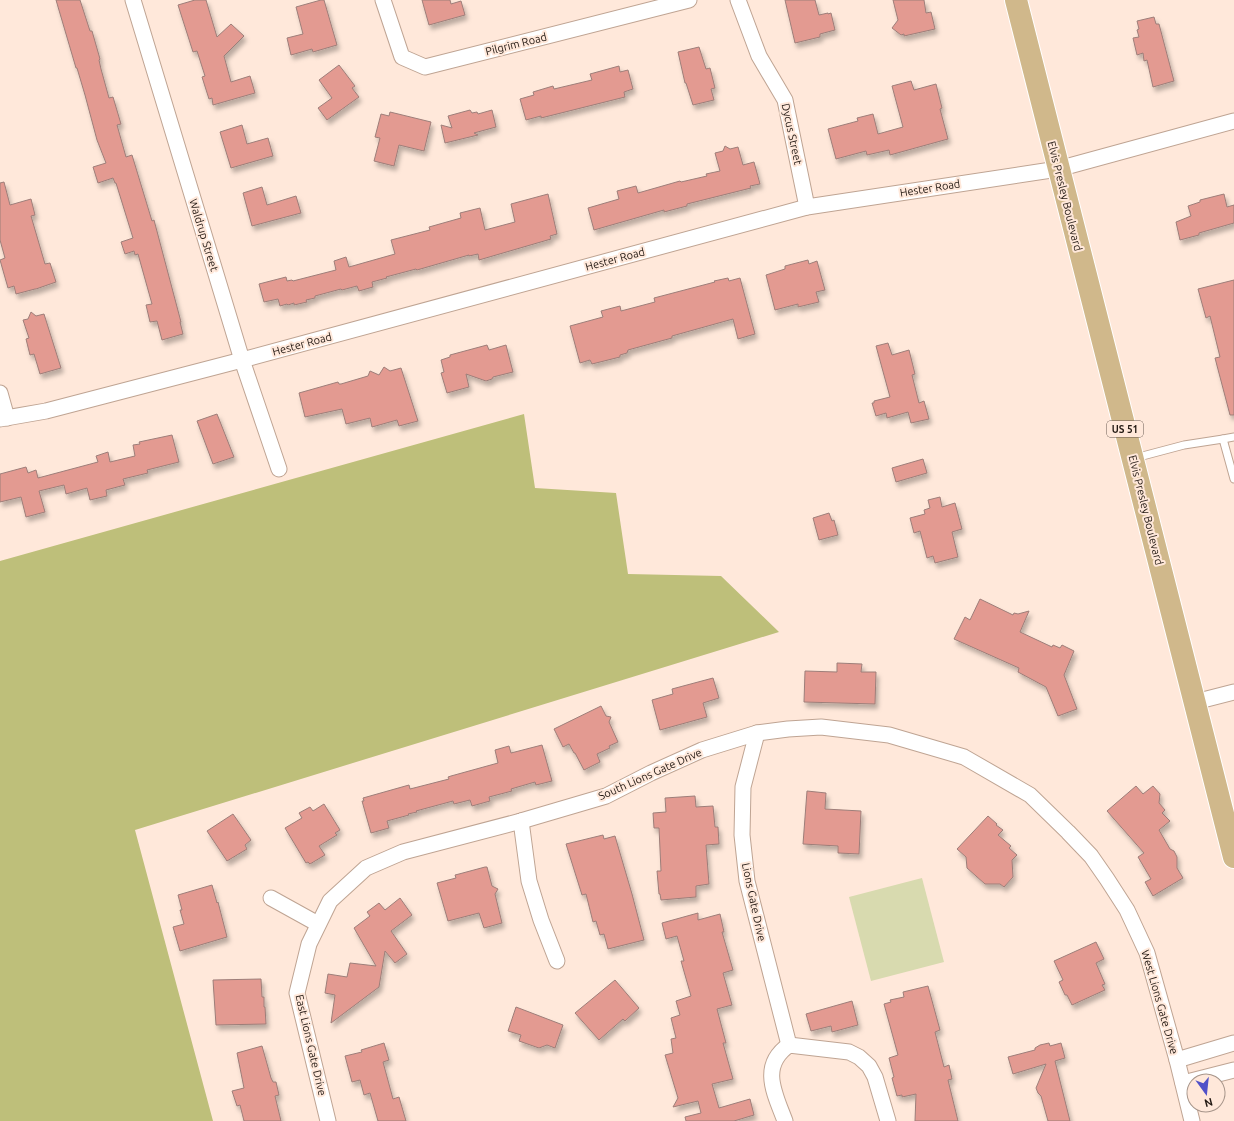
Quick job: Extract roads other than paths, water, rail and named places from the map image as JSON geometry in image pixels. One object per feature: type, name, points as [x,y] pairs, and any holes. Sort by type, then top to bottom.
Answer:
[{"type":"main road","name":"Elvis Presley Boulevard","points":[[1016,0],[1195,702],[1230,824],[1234,857]]},
{"type":"street","name":"Waldrup Street","points":[[133,0],[242,360],[279,468]]},
{"type":"street","name":"Pilgrim Road","points":[[383,0],[402,57],[425,67],[689,0]]},
{"type":"street","name":"Dycus Street","points":[[738,0],[759,56],[785,100],[807,207]]},
{"type":"street","name":"Hester Road","points":[[4,419],[46,411],[242,360],[807,207],[1058,169],[1234,121]]},
{"type":"street","points":[[0,394],[4,419]]},
{"type":"street","points":[[1195,702],[1234,692]]},
{"type":"street","name":"South Lions Gate Drive","points":[[318,924],[330,901],[366,868],[403,852],[520,821],[606,796],[651,773],[702,750],[757,733],[821,727],[889,735],[964,757]]},
{"type":"street","name":"Lions Gate Drive","points":[[757,733],[743,787],[742,835],[747,881],[789,1045]]},
{"type":"street","name":"West Lions Gate Drive","points":[[964,757],[1030,795],[1091,856],[1127,910],[1147,953],[1177,1060],[1192,1121]]},
{"type":"street","points":[[520,821],[529,881],[541,920],[558,961]]},
{"type":"street","points":[[270,898],[318,924]]},
{"type":"street","name":"East Lions Gate Drive","points":[[318,924],[309,944],[297,993],[328,1121]]},
{"type":"street","name":"West Lions Gate Drive","points":[[1177,1060],[1234,1042]]},
{"type":"street","points":[[785,1121],[773,1089],[771,1077],[773,1064],[779,1052],[789,1045],[849,1052],[859,1056],[869,1066],[875,1077],[888,1121]]},
{"type":"street","points":[[1183,1083],[1234,1070]]},
{"type":"lane","points":[[1133,459],[1184,445],[1234,438]]},
{"type":"lane","points":[[1223,439],[1234,479]]}]
